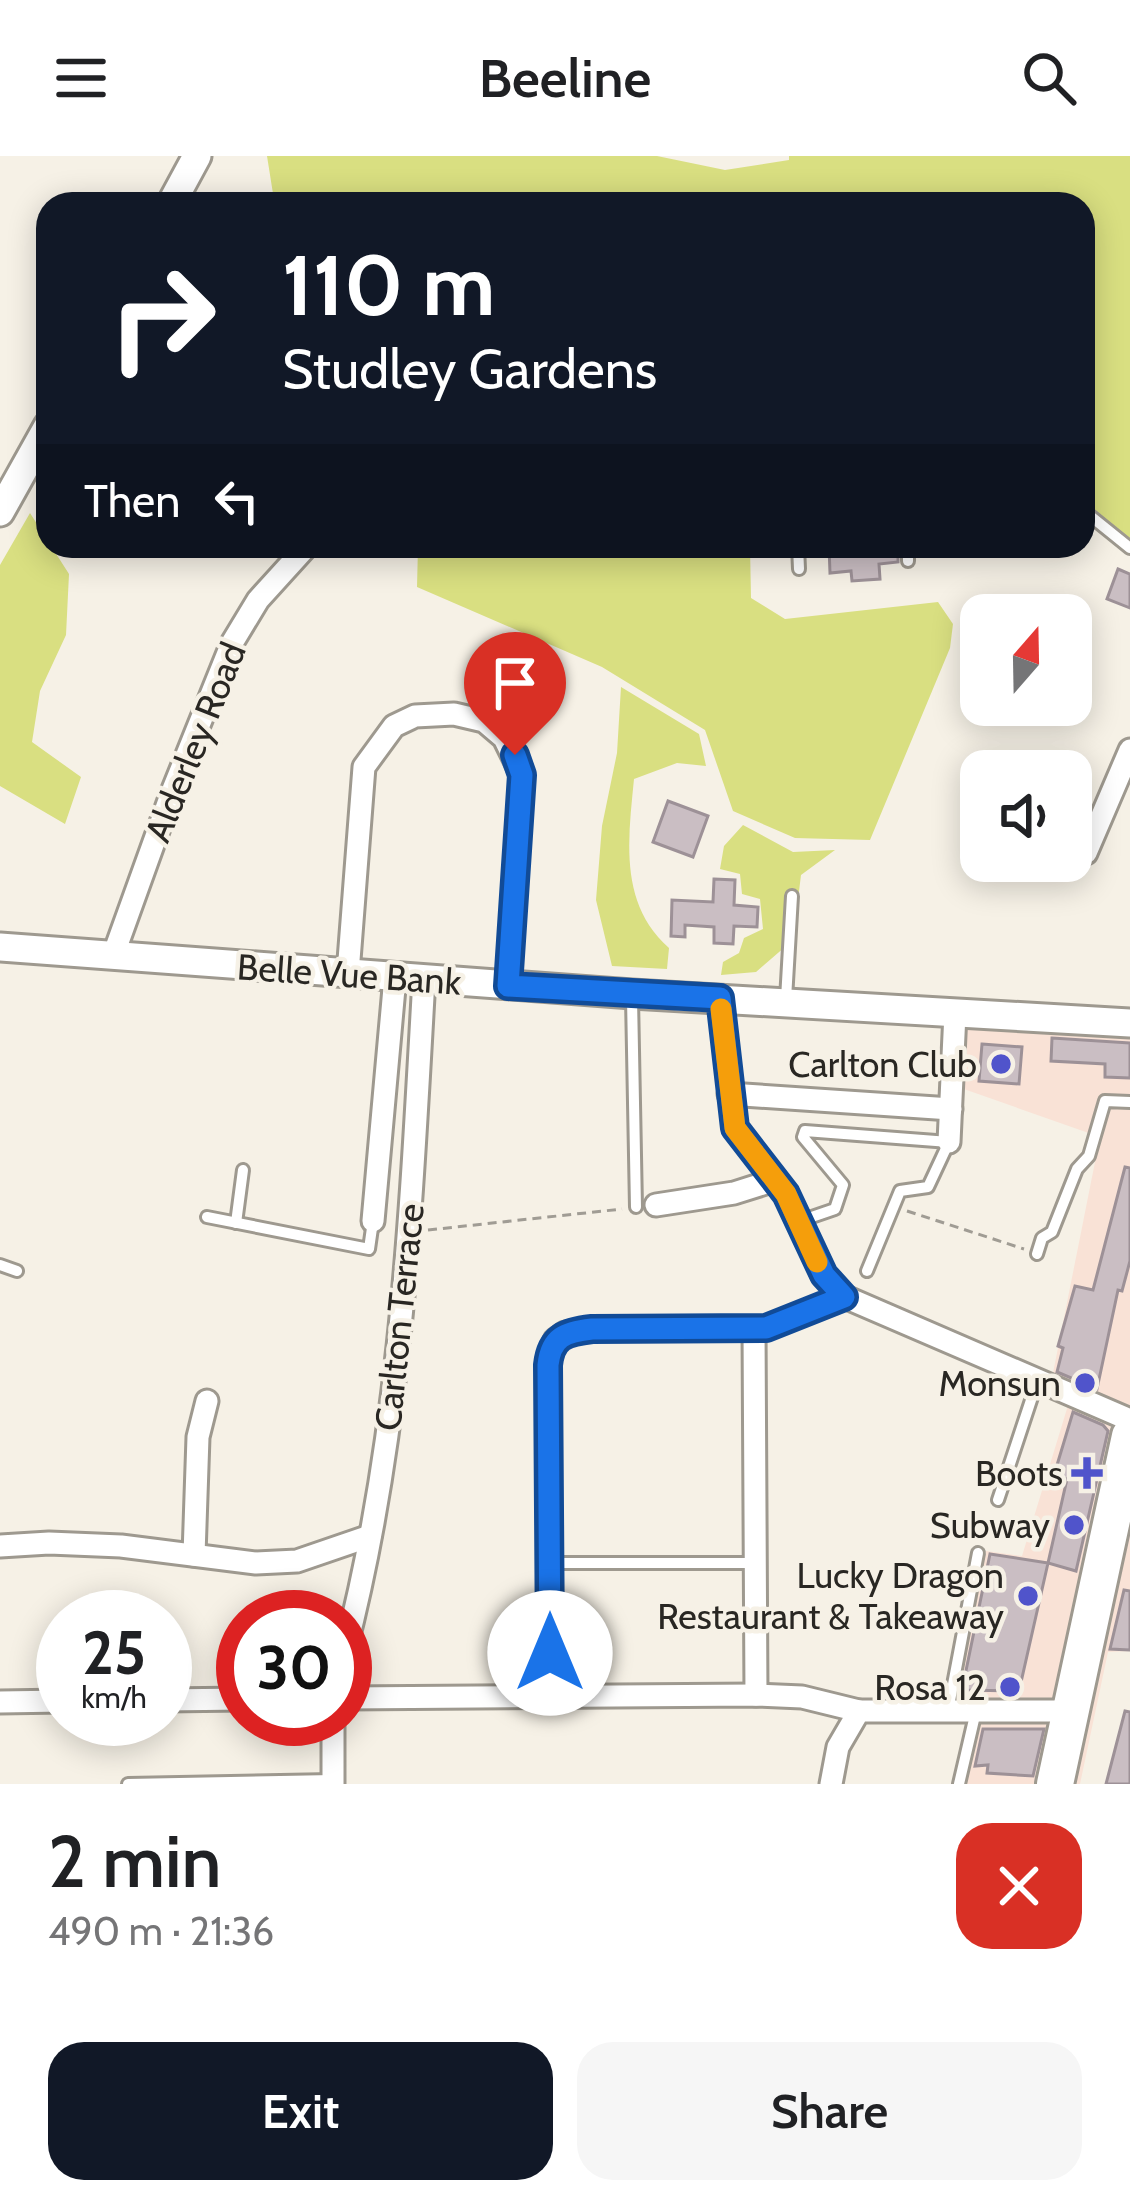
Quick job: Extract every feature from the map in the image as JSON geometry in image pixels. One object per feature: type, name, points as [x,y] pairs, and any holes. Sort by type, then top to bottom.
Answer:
[{"type":"main road","points":[[1054,1784],[1130,1436]]},
{"type":"street","points":[[178,192],[197,156]]},
{"type":"street","points":[[0,512],[36,448]]},
{"type":"street","name":"Alderley Road","points":[[113,956],[232,643],[258,600],[296,558]]},
{"type":"street","points":[[348,974],[364,766],[394,726],[415,716],[454,714],[484,721],[504,738],[522,775],[508,986]]},
{"type":"street","points":[[1092,838],[1130,751]]},
{"type":"street","points":[[1092,825],[1096,826]]},
{"type":"street","name":"Belle Vue Bank","points":[[0,947],[508,986],[1130,1023]]},
{"type":"street","points":[[373,1221],[395,976]]},
{"type":"street","name":"Carlton Terrace","points":[[358,1590],[388,1431],[409,1232],[424,979]]},
{"type":"street","points":[[720,998],[735,1128],[775,1180],[824,1275],[844,1297],[1130,1420]]},
{"type":"street","points":[[949,1142],[955,1013]]},
{"type":"street","points":[[729,1094],[951,1109]]},
{"type":"street","points":[[646,1206],[734,1193],[775,1180]]},
{"type":"street","points":[[550,1699],[548,1365],[556,1340],[566,1333],[592,1329],[754,1328],[780,1324],[844,1297]]},
{"type":"street","points":[[754,1328],[756,1694]]},
{"type":"street","points":[[194,1555],[198,1437],[207,1401]]},
{"type":"street","points":[[0,1546],[97,1544],[256,1564],[297,1561],[370,1535]]},
{"type":"street","points":[[372,1698],[756,1694],[802,1697],[859,1711],[1071,1711]]},
{"type":"street","points":[[0,1702],[36,1701]]},
{"type":"street","points":[[831,1784],[838,1748],[859,1711]]},
{"type":"street","points":[[333,1746],[333,1782]]},
{"type":"lane","points":[[1095,520],[1130,548]]},
{"type":"lane","points":[[799,558],[799,569]]},
{"type":"lane","points":[[786,1002],[792,896]]},
{"type":"lane","points":[[632,994],[646,1206]]},
{"type":"lane","points":[[1037,1254],[1042,1238],[1052,1232],[1077,1168],[1089,1156],[1105,1101],[1130,1102]]},
{"type":"lane","points":[[800,1221],[835,1209],[843,1185],[803,1137],[805,1131],[949,1142],[928,1187],[900,1192],[867,1271]]},
{"type":"lane","points":[[236,1223],[243,1169]]},
{"type":"lane","points":[[208,1217],[369,1249],[373,1221]]},
{"type":"lane","points":[[0,1265],[17,1271]]},
{"type":"lane","points":[[998,1500],[1039,1379]]},
{"type":"lane","points":[[948,1711],[978,1553]]},
{"type":"lane","points":[[549,1563],[755,1563]]},
{"type":"lane","points":[[959,1784],[976,1711]]},
{"type":"lane","points":[[128,1784],[333,1782]]},
{"type":"path","points":[[409,1232],[646,1206]]},
{"type":"path","points":[[894,1207],[1037,1254]]},
{"type":"shaded area","points":[[964,1028],[1130,1037],[1130,1651],[1108,1652],[1080,1784],[963,1784],[983,1699],[956,1692],[986,1551],[1022,1556],[1073,1389],[1052,1378],[1100,1137],[961,1088]]},
{"type":"green space","points":[[267,156],[657,156],[725,170],[789,160],[789,156],[1130,156],[1130,541],[1095,527],[1095,192],[273,192]]},
{"type":"green space","points":[[30,513],[36,522],[36,558],[59,558],[69,574],[66,635],[40,691],[32,742],[81,777],[65,824],[0,786],[0,565]]},
{"type":"green space","points":[[418,558],[750,558],[751,598],[785,619],[938,602],[953,624],[950,648],[870,840],[795,838],[733,811],[705,730],[602,667],[417,587]]},
{"type":"green space","points":[[621,687],[699,734],[706,766],[677,763],[634,779],[630,870],[642,912],[669,948],[667,969],[612,966],[596,900],[602,826],[617,753]]},
{"type":"green space","points":[[743,825],[793,852],[835,850],[801,875],[793,940],[756,972],[721,975],[723,962],[739,953],[744,938],[763,929],[760,899],[742,894],[740,874],[720,869],[724,846]]},
{"type":"building","points":[[829,558],[898,558],[898,562],[879,564],[880,579],[852,581],[851,571],[830,573]]},
{"type":"building","points":[[1118,569],[1130,574],[1130,608],[1107,599]]},
{"type":"building","points":[[668,801],[708,816],[693,857],[653,842]]},
{"type":"building","points":[[714,879],[735,880],[734,905],[758,907],[757,927],[734,926],[733,944],[714,943],[714,927],[685,925],[685,937],[671,936],[672,900],[713,902]]},
{"type":"building","points":[[1052,1038],[1130,1043],[1130,1078],[1105,1077],[1105,1064],[1051,1061]]},
{"type":"building","name":"Carlton Club","points":[[982,1044],[1022,1047],[1019,1084],[979,1081]]},
{"type":"building","points":[[1125,1167],[1130,1168],[1130,1261],[1122,1291],[1118,1290],[1097,1389],[1057,1372],[1063,1348],[1058,1346],[1075,1286],[1093,1290]]},
{"type":"building","points":[[1073,1412],[1108,1431],[1076,1571],[1048,1563],[1067,1479],[1054,1475]]},
{"type":"building","points":[[990,1554],[1048,1563],[1019,1691],[962,1690]]},
{"type":"building","points":[[1124,1590],[1130,1591],[1130,1650],[1110,1649]]},
{"type":"building","points":[[1125,1711],[1130,1712],[1130,1784],[1106,1784]]},
{"type":"building","points":[[983,1729],[1044,1729],[1033,1776],[987,1773],[988,1765],[975,1766]]},
{"type":"slow traffic","points":[[721,1009],[735,1128],[786,1194],[817,1262]]},
{"type":"place","name":"Carlton Club","points":[[1001,1064]]},
{"type":"place","name":"Monsun","points":[[1085,1383]]},
{"type":"place","name":"Boots","points":[[1087,1473]]},
{"type":"place","name":"Subway","points":[[1074,1525]]},
{"type":"place","name":"Lucky Dragon Restaurant & Takeaway","points":[[1028,1596]]},
{"type":"place","name":"Rosa 12","points":[[1010,1687]]},
{"type":"route","points":[[515,755],[522,775],[508,986],[720,998],[735,1128],[786,1194],[824,1275],[844,1297],[766,1328],[592,1329],[566,1333],[556,1340],[548,1365],[550,1653]]}]
